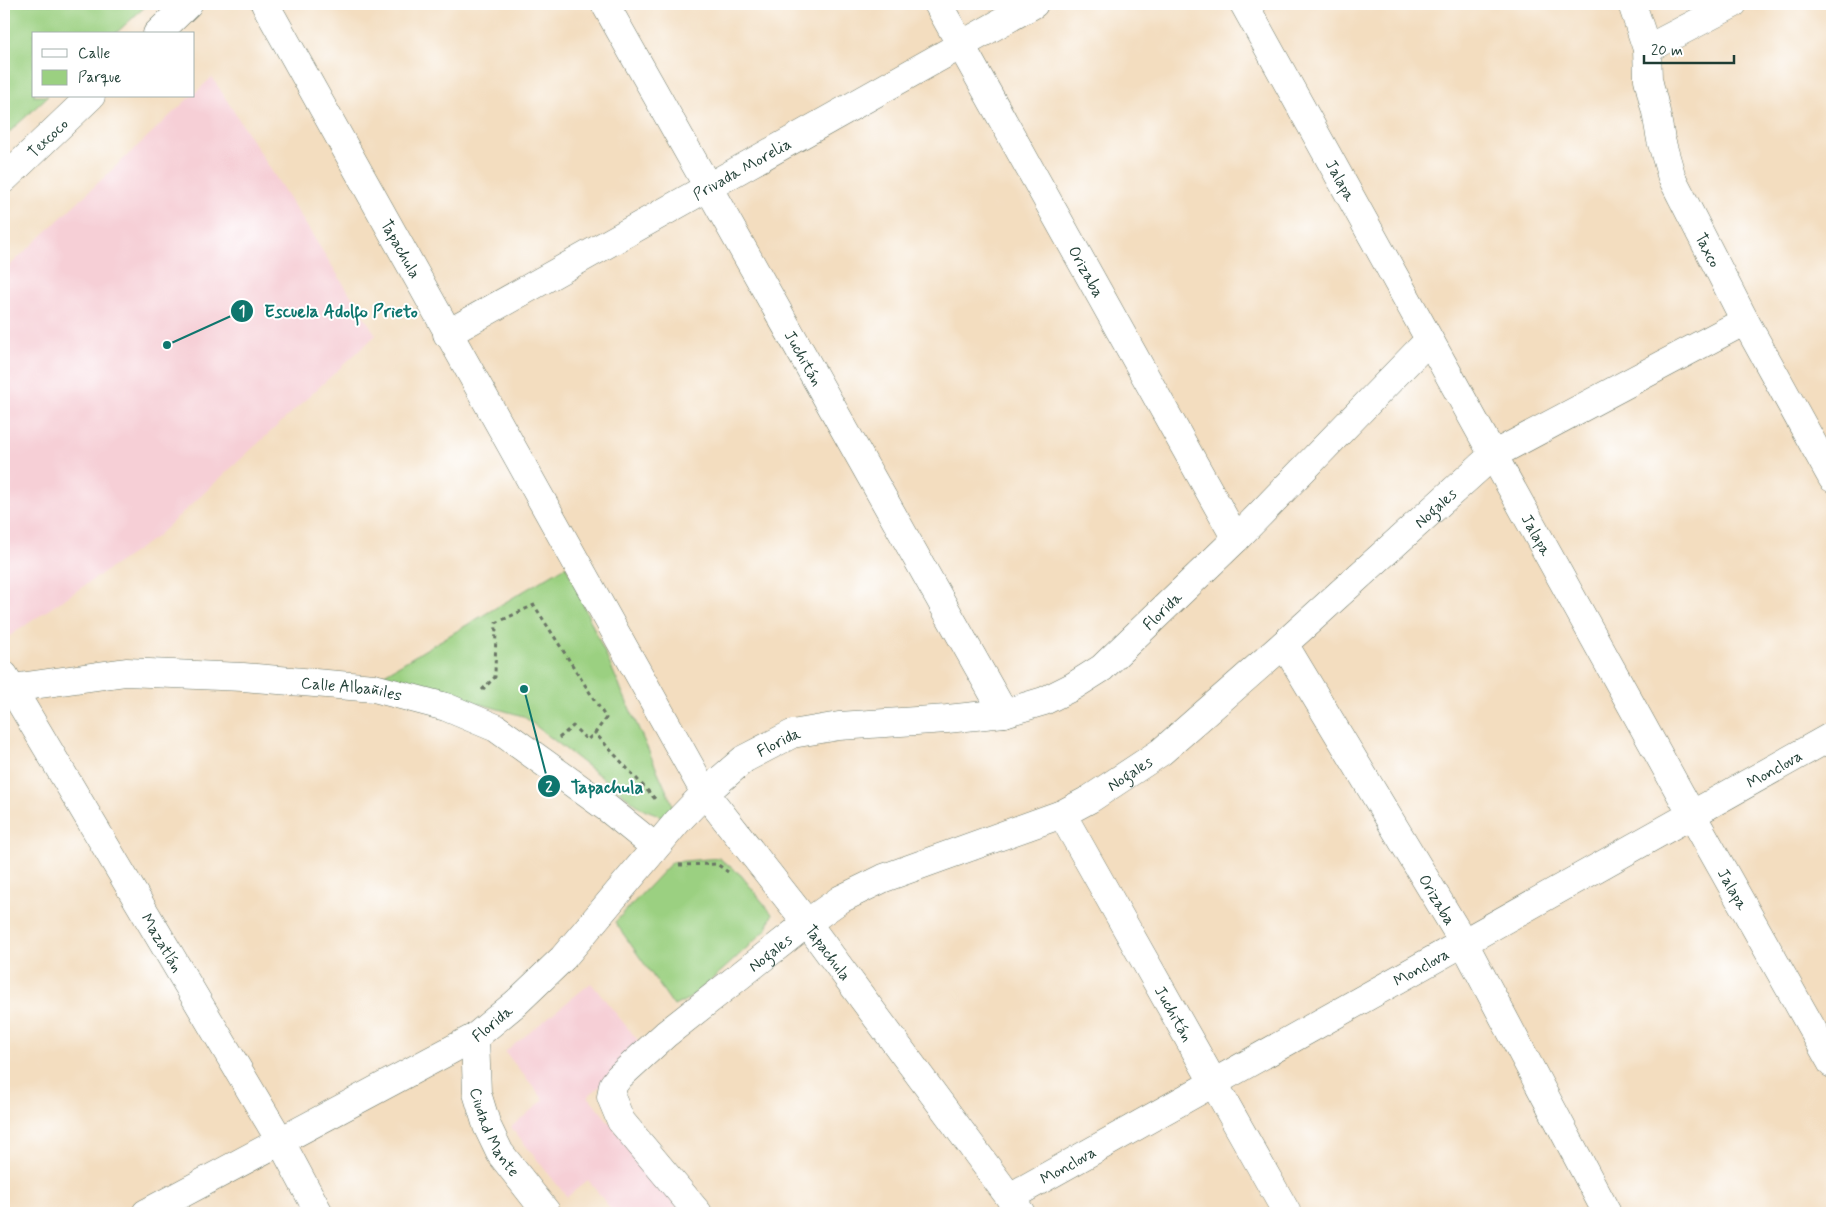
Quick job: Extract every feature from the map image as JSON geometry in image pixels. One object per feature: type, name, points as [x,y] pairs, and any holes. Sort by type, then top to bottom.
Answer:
[{"type":"street","points":[[159,32],[188,4]]},
{"type":"street","name":"Tapachula","points":[[265,4],[705,793],[807,923],[1016,1205]]},
{"type":"street","name":"Juchitán","points":[[605,4],[1004,713]]},
{"type":"street","name":"Orizaba","points":[[938,4],[1236,538]]},
{"type":"street","name":"Privada Morelia","points":[[448,334],[1034,4]]},
{"type":"street","name":"Jalapa","points":[[1244,4],[1692,815],[1832,1064]]},
{"type":"street","name":"Taxco","points":[[1632,4],[1647,49],[1648,79],[1661,140],[1672,178],[1745,321],[1832,478]]},
{"type":"street","points":[[1647,49],[1733,4]]},
{"type":"street","name":"Texcoco","points":[[4,179],[89,98]]},
{"type":"street","name":"Nogales","points":[[698,1213],[622,1121],[610,1097],[613,1086],[628,1068],[666,1034],[807,923],[842,899],[884,878],[1062,814],[1090,799],[1161,752],[1284,644],[1493,455],[1745,321]]},
{"type":"street","name":"Florida","points":[[146,1213],[475,1037],[516,1003],[664,856],[677,822],[705,793],[744,759],[792,734],[839,726],[947,719],[1004,713],[1044,701],[1072,687],[1102,668],[1236,538],[1429,340]]},
{"type":"street","name":"Orizaba","points":[[1284,644],[1464,944],[1607,1213]]},
{"type":"street","name":"Calle Albañiles","points":[[6,684],[126,672],[243,677],[374,688],[446,707],[496,728],[600,803],[664,856]]},
{"type":"street","name":"Mazatlán","points":[[6,684],[281,1142],[319,1213]]},
{"type":"street","name":"Monclova","points":[[1016,1205],[1214,1084],[1832,736]]},
{"type":"street","name":"Juchitán","points":[[1062,814],[1287,1213]]},
{"type":"street","name":"Ciudad Mante","points":[[475,1037],[477,1094],[487,1126],[500,1153],[547,1213]]},
{"type":"path","points":[[477,695],[495,677],[496,623],[534,605],[606,718],[587,740],[573,726],[555,741]]},
{"type":"path","points":[[595,733],[677,822]]},
{"type":"path","points":[[664,856],[717,864],[735,877]]},
{"type":"shaded area","points":[[212,77],[376,335],[155,538],[8,637],[4,629],[4,271],[189,98],[195,98],[195,93]]},
{"type":"shaded area","points":[[591,983],[645,1049],[588,1096],[680,1210],[676,1213],[614,1213],[588,1180],[567,1197],[511,1127],[544,1100],[505,1052]]},
{"type":"green space","points":[[4,4],[148,4],[117,32],[32,32],[32,98],[46,98],[4,137]]},
{"type":"green space","points":[[566,566],[671,801],[677,822],[641,808],[523,716],[381,676]]},
{"type":"green space","points":[[719,858],[741,875],[772,914],[767,929],[690,998],[674,1006],[615,922],[672,862]]},
{"type":"place","name":"Escuela Adolfo Prieto","points":[[167,345]]},
{"type":"place","name":"Tapachula","points":[[524,689]]}]
